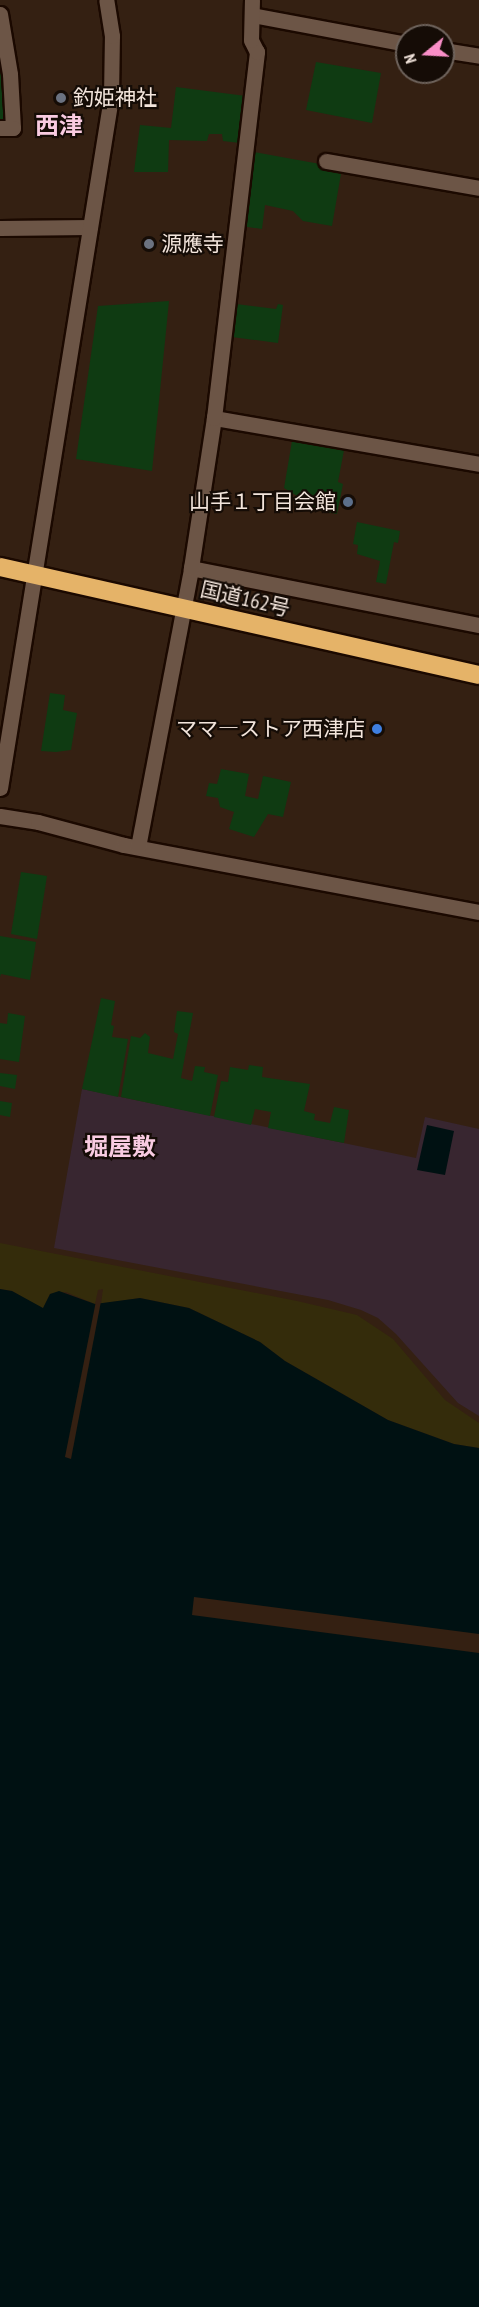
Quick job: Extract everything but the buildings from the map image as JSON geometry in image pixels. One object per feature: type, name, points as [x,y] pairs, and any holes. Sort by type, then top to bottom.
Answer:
[{"type":"highway","name":"国道162号","points":[[0,567],[479,675]]},
{"type":"street","points":[[0,788],[111,97],[112,36],[106,0]]},
{"type":"street","points":[[138,847],[184,608],[214,418],[257,52],[251,40],[252,8],[395,41]]},
{"type":"street","points":[[0,14],[10,74],[13,128],[0,128]]},
{"type":"street","points":[[455,52],[479,56]]},
{"type":"street","points":[[326,161],[479,188]]},
{"type":"street","points":[[0,228],[90,226]]},
{"type":"street","points":[[214,418],[479,464]]},
{"type":"street","points":[[191,568],[479,625]]},
{"type":"street","points":[[0,816],[38,822],[138,847],[479,912]]},
{"type":"shaded area","points":[[82,1089],[416,1158],[425,1117],[479,1129],[479,1416],[458,1403],[396,1334],[378,1318],[361,1310],[328,1300],[54,1248]]},
{"type":"shaded area","points":[[427,1125],[454,1131],[445,1175],[417,1170]]},
{"type":"shaded area","points":[[0,1289],[12,1291],[43,1308],[50,1294],[59,1291],[95,1304],[140,1298],[189,1308],[260,1342],[285,1361],[388,1420],[454,1444],[479,1448],[479,2307],[0,2307]]},
{"type":"green space","points":[[0,39],[7,120],[0,124]]},
{"type":"green space","points":[[316,62],[381,73],[372,123],[306,110]]},
{"type":"green space","points":[[176,87],[246,96],[240,143],[223,141],[222,134],[209,134],[207,141],[169,140],[168,172],[134,172],[140,125],[171,128]]},
{"type":"green space","points":[[248,151],[342,168],[332,226],[303,221],[293,211],[265,205],[262,229],[241,226]]},
{"type":"green space","points":[[169,301],[152,471],[76,459],[98,306]]},
{"type":"green space","points":[[236,304],[276,309],[278,304],[283,305],[278,343],[232,337]]},
{"type":"green space","points":[[293,435],[345,445],[338,482],[343,484],[337,514],[310,509],[307,502],[284,488]]},
{"type":"green space","points":[[357,522],[400,531],[398,543],[394,542],[386,584],[376,582],[380,561],[357,554],[358,545],[353,544]]},
{"type":"green space","points":[[50,693],[65,695],[63,710],[77,713],[71,750],[41,751]]},
{"type":"green space","points":[[221,769],[249,774],[245,796],[258,799],[263,776],[291,782],[283,817],[268,814],[254,837],[229,829],[234,812],[220,807],[218,798],[206,796],[209,783],[217,784]]},
{"type":"green space","points":[[21,872],[47,876],[37,939],[11,934]]},
{"type":"green space","points":[[0,936],[36,942],[30,980],[1,974],[0,977]]},
{"type":"green space","points":[[101,998],[115,1001],[111,1025],[114,1026],[112,1037],[128,1039],[118,1097],[82,1089]]},
{"type":"green space","points":[[177,1011],[193,1013],[181,1078],[192,1081],[195,1066],[205,1067],[204,1072],[218,1075],[210,1116],[121,1097],[131,1036],[140,1038],[145,1033],[150,1037],[148,1053],[173,1059],[178,1034],[174,1032]]},
{"type":"green space","points":[[8,1013],[25,1016],[19,1062],[0,1059],[0,1023],[7,1024]]},
{"type":"green space","points":[[249,1065],[263,1067],[262,1077],[310,1084],[304,1111],[315,1114],[314,1120],[330,1123],[334,1107],[349,1110],[344,1143],[268,1128],[271,1112],[255,1109],[251,1125],[214,1117],[221,1081],[228,1082],[230,1067],[248,1070]]},
{"type":"green space","points":[[0,1073],[17,1075],[15,1089],[0,1086]]},
{"type":"green space","points":[[0,1101],[12,1103],[10,1117],[0,1115]]},
{"type":"sand","points":[[0,1243],[297,1301],[357,1315],[393,1339],[445,1400],[479,1423],[479,1448],[454,1444],[388,1420],[285,1361],[260,1342],[189,1308],[140,1298],[101,1304],[103,1289],[98,1290],[95,1304],[66,1292],[50,1294],[43,1309],[12,1291],[0,1289]]},
{"type":"pier","points":[[96,1301],[101,1301],[71,1459],[65,1457]]},
{"type":"pier","points":[[194,1597],[479,1634],[479,1653],[192,1615]]},
{"type":"place","name":"釣姫神社","points":[[61,98]]},
{"type":"place","name":"源應寺","points":[[149,244]]},
{"type":"place","name":"山手１丁目会館","points":[[348,502]]},
{"type":"place","name":"ママ―ストア西津店","points":[[377,729]]},
{"type":"district","name":"西津","points":[[59,126]]},
{"type":"district","name":"堀屋敷","points":[[120,1147]]}]
